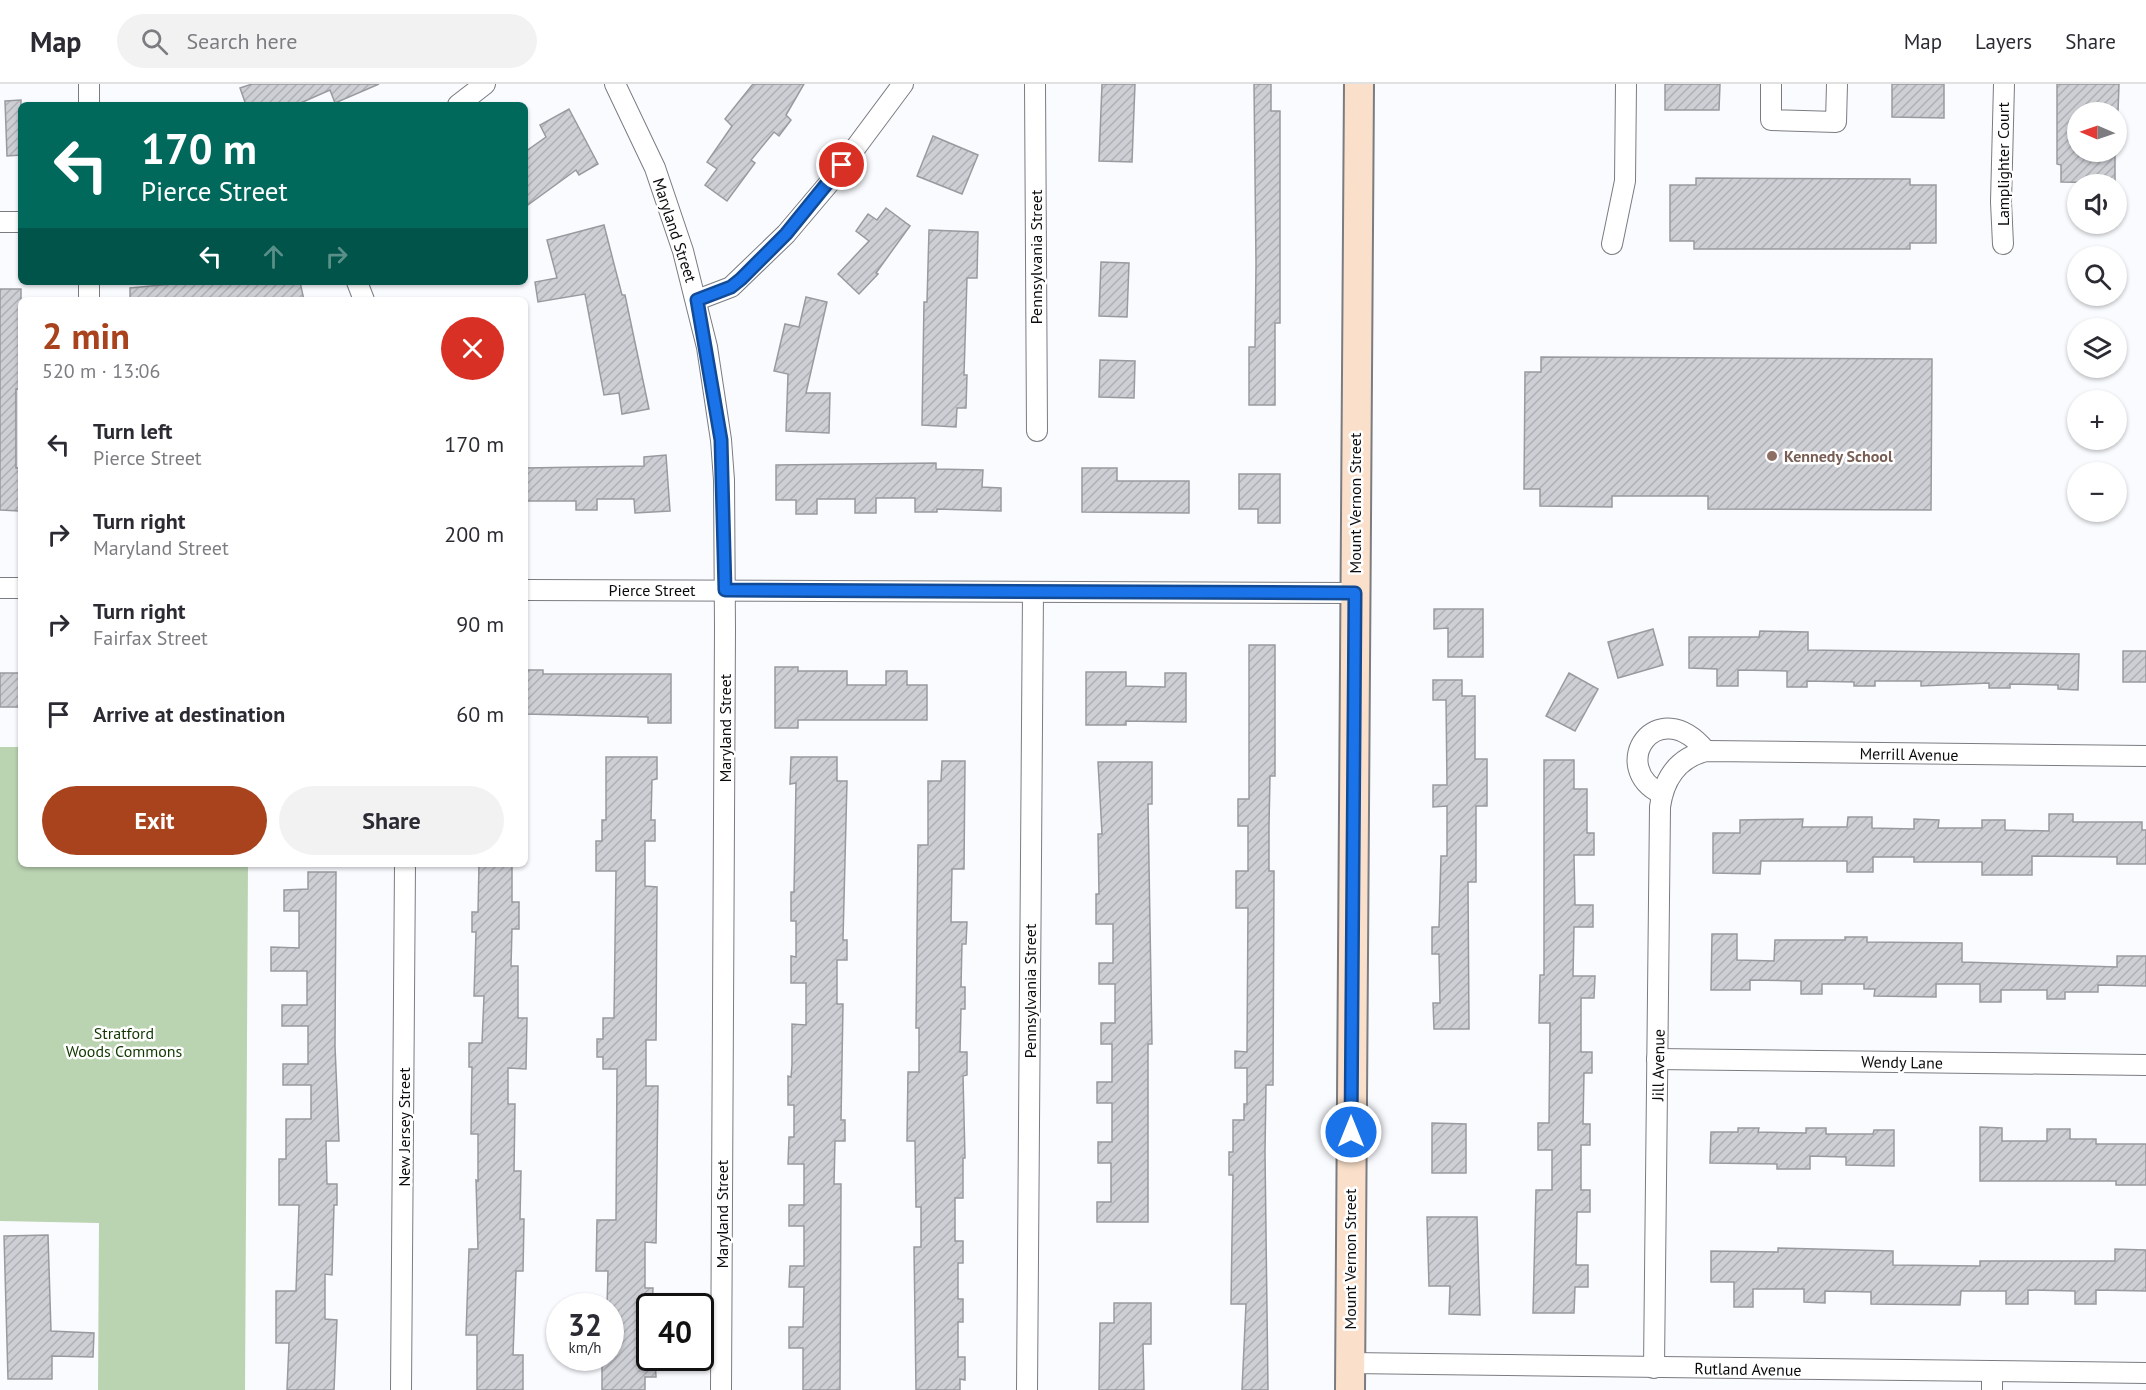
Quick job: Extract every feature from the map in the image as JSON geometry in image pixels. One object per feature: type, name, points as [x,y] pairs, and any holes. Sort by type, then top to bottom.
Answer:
[{"type":"street","points":[[89,84],[89,102]]},
{"type":"street","points":[[463,102],[485,84]]},
{"type":"street","name":"Maryland Street","points":[[615,84],[658,177],[697,300],[721,440],[725,590],[721,1390]]},
{"type":"street","points":[[697,300],[731,287],[786,234],[830,182],[903,84]]},
{"type":"street","name":"Pennsylvania Street","points":[[1035,84],[1036,431]]},
{"type":"street","name":"Mount Vernon Street","points":[[1350,1376],[1359,84]]},
{"type":"street","points":[[1612,244],[1625,181],[1626,84]]},
{"type":"street","points":[[1771,84],[1770,120],[1836,122],[1837,84]]},
{"type":"street","name":"Lamplighter Court","points":[[2003,244],[2004,84]]},
{"type":"street","points":[[0,222],[18,222]]},
{"type":"street","points":[[0,588],[18,588]]},
{"type":"street","name":"Pierce Street","points":[[528,590],[1355,593]]},
{"type":"street","name":"Pennsylvania Street","points":[[1027,1390],[1033,592]]},
{"type":"street","points":[[1662,794],[1646,783],[1639,769],[1637,758],[1639,746],[1647,736],[1658,729],[1681,730],[1695,737],[1706,751]]},
{"type":"street","name":"Merrill Avenue","points":[[1677,766],[1696,754],[1706,751],[2146,756]]},
{"type":"street","name":"Jill Avenue","points":[[1654,1368],[1662,794],[1677,766]]},
{"type":"street","name":"New Jersey Street","points":[[402,1390],[405,867]]},
{"type":"street","name":"Wendy Lane","points":[[1657,1059],[2146,1065]]},
{"type":"street","name":"Rutland Avenue","points":[[1350,1376],[1654,1368],[1992,1381],[2146,1373]]},
{"type":"green space","name":"Stratford Woods Commons","points":[[0,747],[18,747],[18,867],[248,867],[245,1390],[98,1390],[99,1223],[0,1221]]},
{"type":"building","points":[[252,84],[379,84],[337,102],[335,102],[330,90],[303,102],[245,102],[240,88]]},
{"type":"building","points":[[753,84],[804,84],[786,115],[791,120],[779,136],[774,132],[751,160],[755,163],[727,201],[705,185],[717,169],[707,162],[732,126],[725,119]]},
{"type":"building","points":[[1102,84],[1135,84],[1132,162],[1099,161]]},
{"type":"building","points":[[1254,84],[1271,84],[1271,111],[1280,111],[1280,323],[1275,323],[1275,405],[1249,405],[1249,347],[1255,347]]},
{"type":"building","points":[[1665,84],[1720,84],[1719,110],[1665,110]]},
{"type":"building","points":[[1892,84],[1944,84],[1944,118],[1892,117]]},
{"type":"building","points":[[2057,84],[2119,84],[2118,102],[2067,102],[2067,162],[2115,162],[2115,174],[2067,174],[2067,182],[2061,182],[2061,165],[2057,164]]},
{"type":"building","points":[[21,100],[18,102],[18,155],[7,156],[5,101]]},
{"type":"building","points":[[569,109],[598,164],[579,175],[576,170],[528,205],[528,150],[546,137],[540,125]]},
{"type":"building","points":[[933,136],[978,155],[962,194],[917,176]]},
{"type":"building","points":[[1696,178],[1910,179],[1910,185],[1936,185],[1936,243],[1910,243],[1910,249],[1694,249],[1694,241],[1670,241],[1670,185],[1696,185]]},
{"type":"building","points":[[886,208],[910,226],[876,273],[878,274],[859,294],[838,274],[869,241],[856,231],[868,214],[877,220]]},
{"type":"building","points":[[604,225],[622,295],[625,295],[649,409],[622,414],[619,393],[604,395],[585,294],[538,302],[535,282],[557,278],[547,240]]},
{"type":"building","points":[[929,230],[978,232],[977,278],[967,278],[964,375],[967,375],[966,408],[957,408],[956,427],[922,425],[924,302],[927,302]]},
{"type":"building","points":[[1101,262],[1129,263],[1127,317],[1099,316]]},
{"type":"building","points":[[162,285],[301,285],[303,297],[130,297],[130,288]]},
{"type":"building","points":[[0,289],[21,289],[21,297],[18,297],[18,389],[16,389],[18,511],[0,510]]},
{"type":"building","points":[[806,297],[827,302],[806,393],[830,393],[829,433],[786,431],[788,374],[774,371],[785,324],[799,327]]},
{"type":"building","name":"Kennedy School","points":[[1541,357],[1932,359],[1931,510],[1708,509],[1708,496],[1612,496],[1612,507],[1540,506],[1540,489],[1524,489],[1525,372],[1541,372]]},
{"type":"building","points":[[1100,360],[1135,361],[1134,398],[1099,397]]},
{"type":"building","points":[[666,455],[670,511],[635,513],[634,499],[597,499],[597,510],[576,510],[576,501],[528,501],[528,468],[644,466],[644,457]]},
{"type":"building","points":[[936,463],[936,469],[983,470],[982,487],[1001,488],[1001,511],[937,509],[937,512],[915,512],[915,498],[876,498],[876,513],[855,513],[855,499],[817,499],[817,514],[796,514],[796,500],[776,500],[776,465]]},
{"type":"building","points":[[1082,468],[1117,468],[1117,481],[1189,481],[1189,513],[1082,512]]},
{"type":"building","points":[[1239,474],[1280,474],[1280,523],[1258,523],[1258,509],[1239,509]]},
{"type":"building","points":[[1434,609],[1483,609],[1483,657],[1448,657],[1448,628],[1434,629]]},
{"type":"building","points":[[1653,629],[1663,665],[1618,678],[1608,642]]},
{"type":"building","points":[[1760,631],[1808,632],[1808,650],[2079,654],[2078,690],[2058,689],[2058,685],[2010,684],[2010,688],[1989,688],[1989,683],[1921,686],[1921,681],[1875,681],[1875,686],[1854,686],[1854,682],[1807,681],[1807,687],[1787,687],[1787,671],[1738,670],[1738,686],[1717,686],[1717,669],[1689,668],[1689,637],[1759,637]]},
{"type":"building","points":[[1249,645],[1275,645],[1275,776],[1270,776],[1269,826],[1269,871],[1274,871],[1273,1085],[1266,1085],[1265,1152],[1268,1390],[1242,1390],[1246,1304],[1231,1304],[1233,1175],[1229,1175],[1229,1152],[1233,1152],[1233,1120],[1244,1120],[1244,1104],[1247,1104],[1247,1068],[1235,1068],[1235,1051],[1247,1052],[1248,908],[1236,908],[1236,871],[1248,871],[1248,826],[1238,826],[1238,799],[1249,799]]},
{"type":"building","points":[[2123,651],[2146,651],[2146,682],[2123,682]]},
{"type":"building","points":[[775,667],[798,667],[798,671],[847,671],[847,685],[886,685],[886,671],[907,671],[907,685],[927,685],[927,720],[798,720],[798,728],[775,728]]},
{"type":"building","points":[[528,670],[543,670],[543,674],[671,674],[671,723],[648,723],[648,717],[528,714]]},
{"type":"building","points":[[1086,672],[1126,672],[1126,686],[1165,687],[1165,673],[1186,673],[1186,722],[1126,721],[1126,725],[1086,725]]},
{"type":"building","points":[[0,673],[18,673],[18,707],[0,707]]},
{"type":"building","points":[[1569,673],[1598,689],[1575,731],[1546,716]]},
{"type":"building","points":[[1433,680],[1462,680],[1462,696],[1475,696],[1475,759],[1487,759],[1487,806],[1476,806],[1476,882],[1468,882],[1469,1029],[1434,1029],[1433,1003],[1440,1003],[1439,954],[1432,954],[1432,927],[1439,927],[1441,856],[1447,856],[1447,806],[1433,807],[1433,785],[1447,785],[1446,700],[1433,700]]},
{"type":"building","points":[[606,757],[657,757],[657,779],[652,780],[651,820],[655,820],[655,841],[645,841],[645,886],[657,887],[656,1040],[646,1040],[646,1086],[658,1086],[656,1243],[645,1242],[645,1288],[653,1288],[653,1293],[636,1293],[636,1371],[656,1371],[656,1377],[645,1377],[645,1390],[602,1390],[602,1371],[624,1371],[624,1293],[607,1293],[608,1271],[596,1271],[597,1220],[616,1220],[617,1069],[603,1069],[603,1057],[597,1057],[597,1039],[603,1039],[603,1018],[614,1018],[616,871],[596,871],[596,841],[602,841],[602,820],[606,820]]},
{"type":"building","points":[[791,757],[837,757],[837,781],[847,781],[843,940],[847,940],[847,960],[837,960],[837,1004],[843,1004],[841,1120],[845,1120],[845,1141],[835,1141],[834,1184],[841,1184],[840,1390],[803,1390],[803,1348],[789,1348],[789,1327],[803,1327],[804,1287],[789,1287],[790,1266],[804,1266],[804,1226],[789,1226],[789,1205],[804,1205],[804,1164],[788,1164],[789,1137],[794,1137],[794,1105],[788,1105],[788,1076],[791,1077],[792,1024],[806,1025],[806,983],[791,983],[791,956],[796,957],[796,921],[791,921],[791,892],[794,892],[796,783],[790,784]]},
{"type":"building","points":[[1544,760],[1574,760],[1574,789],[1587,789],[1587,833],[1594,833],[1594,855],[1574,855],[1575,905],[1593,905],[1593,927],[1574,927],[1573,976],[1595,976],[1594,998],[1581,998],[1581,1052],[1592,1052],[1592,1073],[1584,1073],[1583,1124],[1590,1124],[1590,1145],[1581,1145],[1581,1190],[1590,1190],[1590,1212],[1577,1212],[1576,1265],[1588,1265],[1588,1287],[1575,1287],[1574,1313],[1533,1313],[1536,1190],[1552,1190],[1552,1150],[1538,1150],[1538,1123],[1549,1123],[1550,1023],[1539,1023],[1540,975],[1544,975]]},
{"type":"building","points":[[942,761],[965,761],[964,869],[952,869],[951,922],[967,922],[966,944],[962,944],[961,987],[965,987],[965,1009],[961,1009],[960,1052],[967,1052],[967,1075],[963,1076],[965,1158],[963,1158],[963,1198],[955,1198],[955,1241],[963,1241],[963,1263],[958,1263],[958,1299],[963,1299],[963,1322],[958,1322],[958,1357],[965,1357],[965,1380],[960,1379],[960,1390],[916,1390],[914,1247],[921,1247],[921,1207],[916,1207],[915,1141],[907,1141],[908,1072],[919,1072],[919,1028],[916,1028],[918,845],[928,845],[928,781],[941,781]]},
{"type":"building","points":[[1098,762],[1152,762],[1152,804],[1148,804],[1152,1044],[1148,1044],[1148,1222],[1097,1222],[1097,1202],[1111,1202],[1111,1163],[1098,1163],[1098,1142],[1112,1142],[1112,1103],[1097,1103],[1097,1082],[1112,1082],[1112,1044],[1101,1044],[1101,1023],[1115,1023],[1115,984],[1099,984],[1099,963],[1113,963],[1113,924],[1096,924],[1096,894],[1099,894],[1098,834],[1102,834]]},
{"type":"building","points":[[2049,814],[2073,814],[2073,822],[2142,822],[2142,830],[2146,830],[2146,864],[2117,864],[2117,857],[2032,856],[2032,875],[1982,875],[1982,862],[1914,862],[1914,857],[1873,857],[1873,872],[1847,872],[1847,861],[1761,861],[1760,874],[1713,873],[1713,833],[1740,833],[1740,820],[1803,819],[1802,827],[1847,827],[1848,817],[1872,817],[1872,828],[1914,829],[1914,819],[1939,820],[1938,828],[1982,828],[1982,820],[2005,820],[2005,830],[2049,831]]},
{"type":"building","points":[[479,867],[512,867],[512,902],[519,902],[519,929],[512,929],[511,966],[518,966],[518,1018],[527,1018],[526,1069],[508,1068],[508,1104],[515,1104],[514,1171],[521,1171],[520,1219],[524,1219],[523,1271],[516,1271],[513,1355],[523,1355],[523,1390],[477,1390],[477,1335],[466,1335],[469,1249],[478,1249],[476,1180],[478,1181],[478,1134],[471,1134],[472,1067],[469,1067],[469,1043],[482,1043],[484,996],[474,996],[476,932],[472,932],[472,912],[478,912]]},
{"type":"building","points":[[308,872],[336,872],[335,1046],[339,1141],[326,1141],[327,1184],[337,1184],[337,1205],[334,1205],[332,1275],[325,1274],[325,1319],[337,1320],[334,1390],[287,1390],[289,1343],[276,1343],[276,1291],[296,1291],[299,1205],[279,1205],[279,1159],[286,1159],[286,1119],[311,1119],[311,1085],[283,1085],[283,1064],[308,1064],[308,1026],[282,1026],[282,1005],[307,1005],[307,971],[271,971],[271,947],[299,948],[299,911],[284,911],[284,890],[308,889]]},
{"type":"building","points":[[1712,934],[1737,934],[1737,960],[1774,961],[1775,940],[1845,940],[1845,937],[1867,937],[1867,942],[1962,943],[1962,962],[2117,967],[2117,956],[2146,956],[2146,986],[2098,985],[2098,992],[2065,992],[2065,999],[2047,999],[2047,990],[2001,990],[2001,1002],[1980,1002],[1980,984],[1936,984],[1936,997],[1874,996],[1875,989],[1864,989],[1864,984],[1822,984],[1822,994],[1801,994],[1801,981],[1750,980],[1750,990],[1711,990]]},
{"type":"building","points":[[1432,1123],[1466,1124],[1466,1173],[1432,1173]]},
{"type":"building","points":[[1980,1127],[2002,1128],[2002,1141],[2047,1141],[2047,1129],[2070,1129],[2070,1139],[2096,1139],[2096,1144],[2146,1144],[2146,1185],[2116,1185],[2116,1181],[1980,1181]]},
{"type":"building","points":[[1738,1128],[1759,1128],[1758,1132],[1806,1133],[1806,1128],[1826,1128],[1826,1134],[1873,1134],[1874,1130],[1894,1130],[1894,1166],[1846,1165],[1846,1157],[1810,1156],[1810,1169],[1777,1169],[1777,1164],[1710,1163],[1711,1132],[1738,1132]]},
{"type":"building","points":[[1427,1217],[1477,1217],[1480,1315],[1449,1314],[1450,1286],[1429,1286]]},
{"type":"building","points":[[48,1235],[51,1331],[94,1333],[93,1357],[52,1356],[52,1379],[8,1379],[4,1236]]},
{"type":"building","points":[[1778,1248],[1893,1251],[1893,1265],[1980,1266],[1980,1261],[2115,1261],[2115,1249],[2146,1250],[2146,1291],[2096,1290],[2096,1304],[2075,1304],[2075,1291],[2028,1290],[2028,1304],[2006,1304],[2006,1291],[1961,1291],[1960,1305],[1871,1304],[1871,1292],[1825,1291],[1825,1303],[1804,1302],[1804,1289],[1753,1289],[1753,1307],[1734,1307],[1734,1282],[1711,1282],[1711,1251],[1778,1252]]},
{"type":"building","points":[[1114,1303],[1151,1303],[1151,1344],[1143,1344],[1144,1390],[1099,1390],[1100,1323],[1114,1323]]},
{"type":"place","name":"Kennedy School","points":[[1772,456]]},
{"type":"route","points":[[842,165],[786,234],[741,279],[731,287],[697,300],[707,347],[721,440],[724,480],[725,590],[1355,593],[1351,1132]]}]
